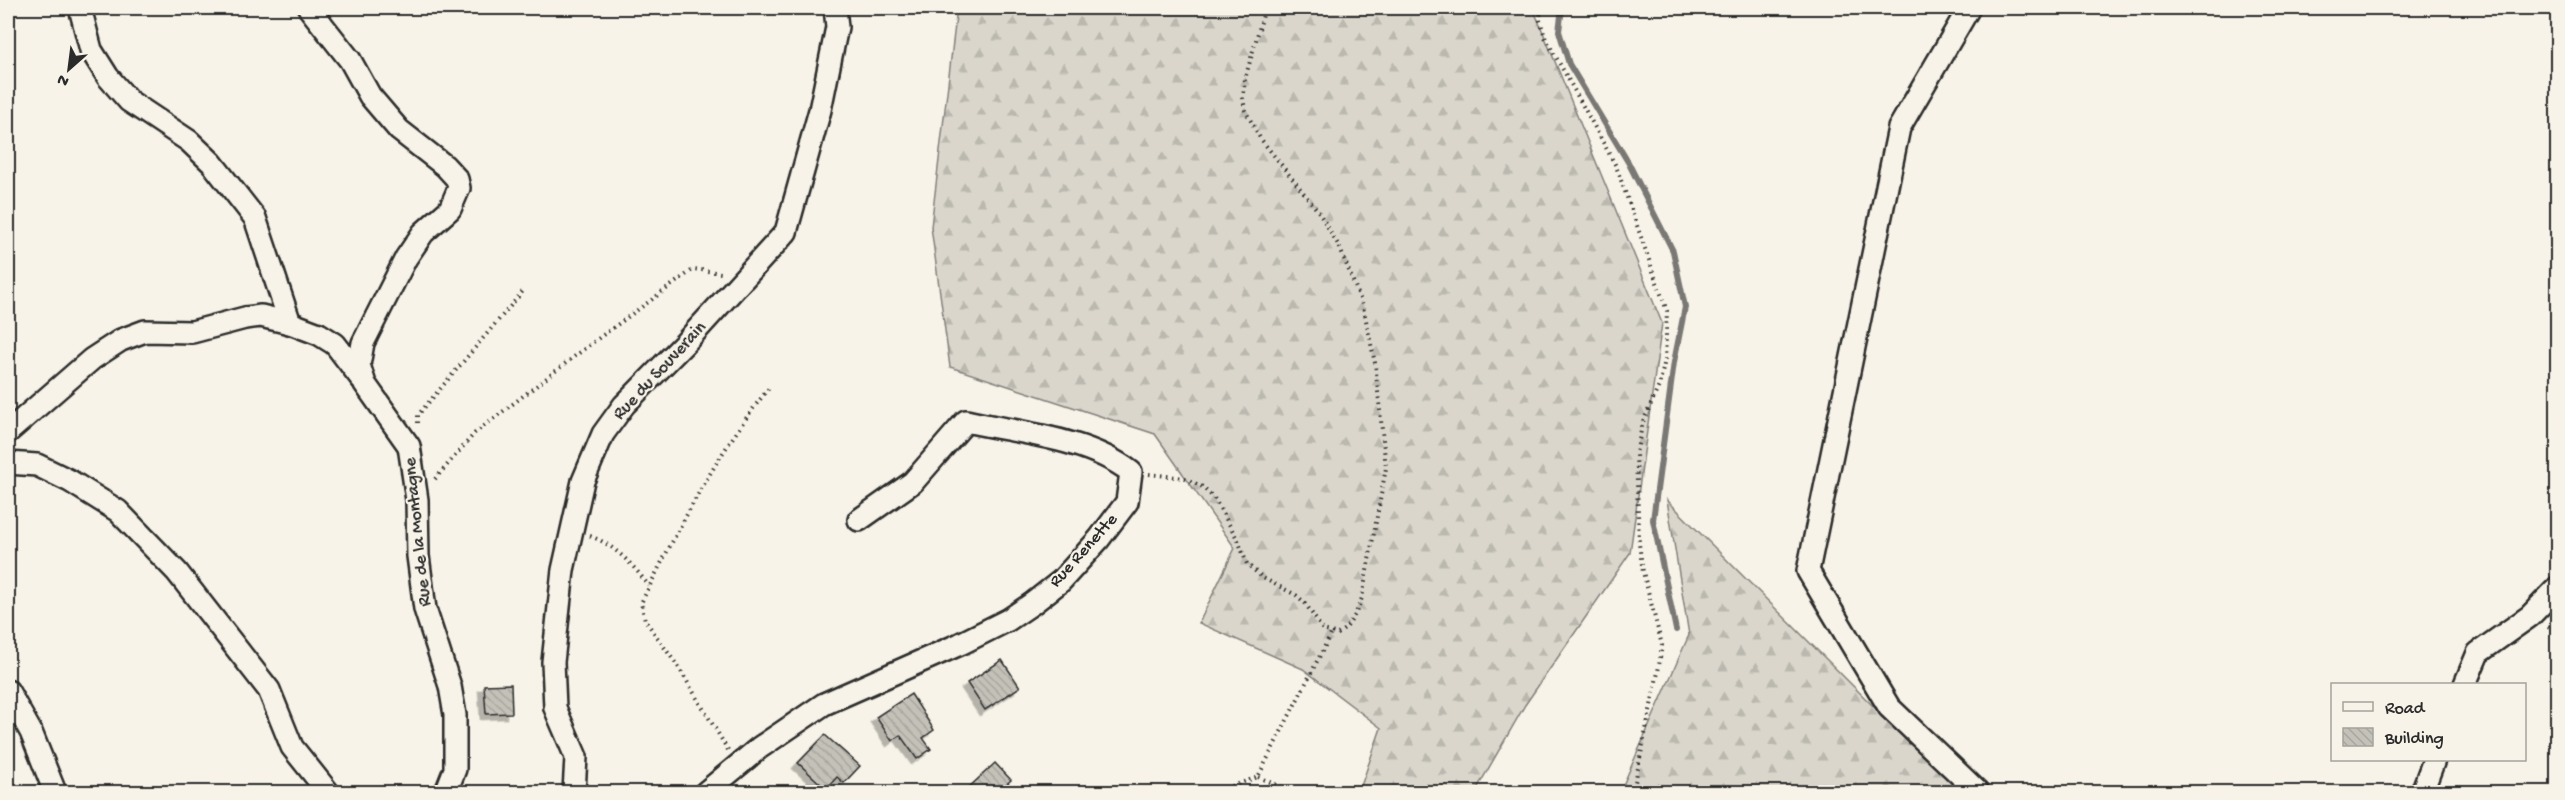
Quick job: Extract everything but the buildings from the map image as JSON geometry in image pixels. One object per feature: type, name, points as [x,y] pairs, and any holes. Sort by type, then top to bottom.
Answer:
[{"type":"street","points":[[80,8],[92,50],[108,77],[129,101],[189,141],[212,163],[255,218],[290,323]]},
{"type":"street","name":"Rue de la Montagne","points":[[309,8],[350,60],[370,96],[399,130],[445,166],[457,179],[459,188],[450,209],[423,233],[406,258],[363,343],[359,364],[365,384],[409,446],[417,500],[418,556],[425,609],[450,686],[455,715],[455,769],[446,792]]},
{"type":"street","name":"Rue du Souverain","points":[[574,792],[576,757],[555,708],[553,662],[563,570],[583,481],[603,434],[624,405],[685,343],[786,231],[820,110],[837,27],[835,8]]},
{"type":"street","points":[[1969,8],[1899,128],[1808,571],[1889,707],[1978,792]]},
{"type":"street","points":[[8,432],[92,359],[121,340],[146,331],[192,332],[244,318],[261,316],[290,323],[319,334],[335,344],[365,384]]},
{"type":"street","points":[[859,520],[913,482],[966,421],[1079,445],[1114,459],[1131,472]]},
{"type":"street","points":[[8,464],[37,465],[70,481],[118,511],[177,573],[268,690],[292,747],[323,791]]},
{"type":"street","name":"Rue Renette","points":[[706,792],[759,748],[824,704],[960,644],[1008,620],[1033,603],[1061,581],[1099,539],[1127,501],[1131,472]]},
{"type":"street","points":[[2464,683],[2478,653],[2530,616],[2558,587]]},
{"type":"street","points":[[8,691],[31,732],[55,792]]},
{"type":"street","points":[[2422,792],[2433,761]]},
{"type":"path","points":[[1131,472],[1185,478],[1201,486],[1214,498],[1238,540],[1247,564],[1263,578],[1296,595],[1305,603],[1323,630],[1331,634],[1338,634],[1346,628],[1362,598],[1386,468],[1375,363],[1363,306],[1340,246],[1318,211],[1260,138],[1245,110],[1243,98],[1245,79],[1265,8]]},
{"type":"path","points":[[1541,8],[1540,20],[1545,37],[1616,166],[1667,311],[1665,360],[1659,386],[1643,422],[1636,453],[1639,544],[1643,572],[1662,645],[1659,672],[1633,792]]},
{"type":"path","points":[[417,500],[475,433],[592,343],[694,269],[719,272],[741,282]]},
{"type":"path","points":[[409,446],[418,428],[418,415],[524,290]]},
{"type":"path","points":[[738,766],[679,668],[645,620],[641,603],[709,472],[740,424],[769,388]]},
{"type":"path","points":[[572,529],[602,541],[633,564],[650,586]]},
{"type":"path","points":[[1258,777],[1331,634]]},
{"type":"path","points":[[1215,792],[1258,777],[1294,792]]},
{"type":"green space","points":[[957,8],[1533,8],[1662,323],[1630,553],[1525,705],[1475,792],[1359,792],[1381,728],[1303,669],[1199,623],[1235,548],[1155,434],[950,367],[931,227]]},
{"type":"green space","points":[[1667,500],[1924,757],[1966,792],[1620,792],[1689,635]]},
{"type":"waterway","points":[[1562,8],[1559,31],[1569,64],[1628,162],[1673,251],[1685,307],[1674,362],[1653,520],[1676,630]]}]
